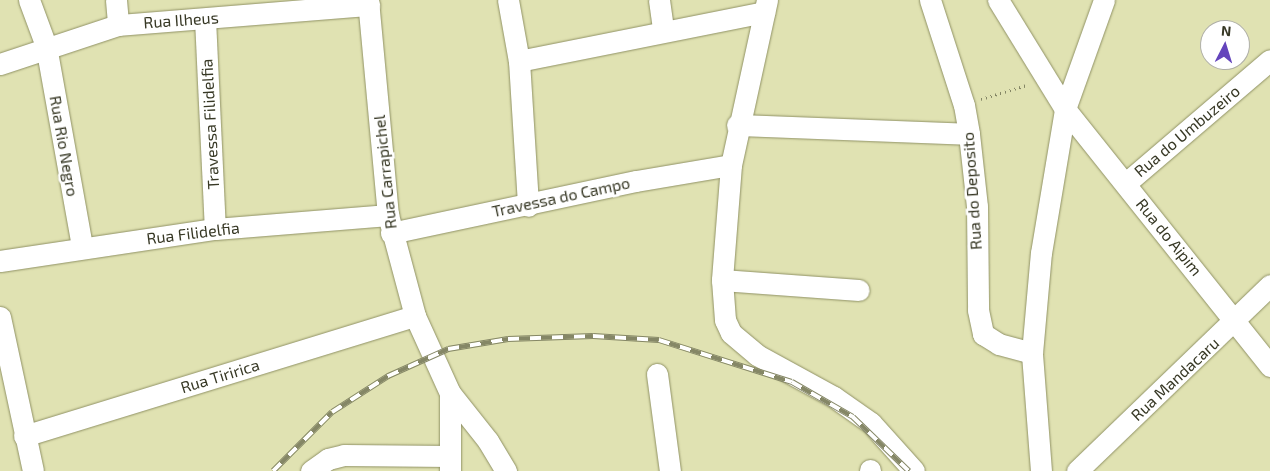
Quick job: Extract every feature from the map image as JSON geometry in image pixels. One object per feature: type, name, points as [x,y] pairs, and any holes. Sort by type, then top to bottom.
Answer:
[{"type":"street","name":"Rua Rio Negro","points":[[29,0],[46,46],[82,246]]},
{"type":"street","points":[[116,0],[118,25]]},
{"type":"street","points":[[508,0],[518,61],[528,206]]},
{"type":"street","points":[[659,0],[663,29]]},
{"type":"street","name":"Rua do Deposito","points":[[930,0],[964,106],[969,134],[977,206],[978,310],[983,334],[1032,353]]},
{"type":"street","name":"Rua do Aipim","points":[[998,0],[1044,80],[1065,110],[1126,183],[1270,366]]},
{"type":"street","points":[[1041,471],[1032,353],[1041,253],[1065,110],[1104,0]]},
{"type":"street","name":"Rua Ilheus","points":[[0,64],[46,46],[118,25],[368,2]]},
{"type":"street","name":"Rua Carrapichel","points":[[368,2],[390,224],[416,316],[450,393]]},
{"type":"street","points":[[518,61],[765,6],[738,125],[731,165],[722,280],[722,309],[730,333],[757,355],[834,397],[871,423],[914,471]]},
{"type":"street","name":"Travessa Filidelfia","points":[[205,18],[215,229]]},
{"type":"street","name":"Rua do Umbuzeiro","points":[[1126,183],[1270,60]]},
{"type":"street","points":[[738,125],[969,134]]},
{"type":"street","name":"Travessa do Campo","points":[[390,224],[528,206],[636,181],[731,165]]},
{"type":"street","name":"Rua Filidelfia","points":[[0,261],[82,246],[215,229],[390,224]]},
{"type":"street","points":[[722,280],[859,290]]},
{"type":"street","name":"Rua Mandacaru","points":[[1077,471],[1236,321],[1270,285]]},
{"type":"street","name":"Rua Tiririca","points":[[24,436],[416,316]]},
{"type":"street","points":[[0,317],[33,471]]},
{"type":"street","points":[[657,374],[670,471]]},
{"type":"street","points":[[311,471],[338,456],[450,464],[450,393]]},
{"type":"street","points":[[450,393],[488,441],[506,471]]},
{"type":"path","points":[[964,106],[1044,80]]},
{"type":"railway","points":[[273,471],[332,412],[388,376],[448,349],[508,339],[593,336],[659,340],[792,382],[853,417],[909,471]]}]
